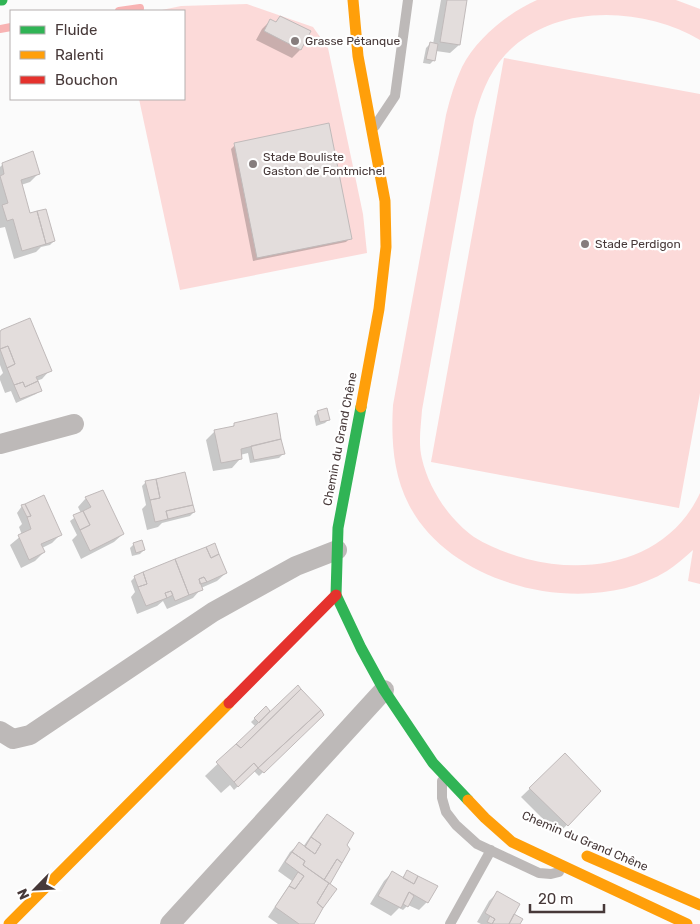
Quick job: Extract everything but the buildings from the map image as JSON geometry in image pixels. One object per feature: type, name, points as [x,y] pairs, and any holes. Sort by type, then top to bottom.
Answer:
[{"type":"main road","name":"Chemin du Grand Chêne","points":[[353,0],[354,22],[385,201],[386,247],[379,309],[338,528],[336,595],[361,648],[384,690],[432,763],[485,818],[512,842],[687,924]]},
{"type":"main road","points":[[342,9],[354,22]]},
{"type":"main road","points":[[9,924],[336,595]]},
{"type":"main road","name":"Chemin du Grand Chêne","points":[[485,818],[511,825]]},
{"type":"main road","name":"Chemin du Grand Chêne","points":[[573,850],[700,905]]},
{"type":"street","points":[[0,444],[74,424]]},
{"type":"street","points":[[0,731],[13,739],[30,735],[213,612],[296,566],[337,550]]},
{"type":"street","points":[[170,924],[384,690]]},
{"type":"lane","points":[[372,131],[395,96],[408,0]]},
{"type":"lane","points":[[442,772],[442,798],[446,812],[456,825],[477,844],[539,873],[551,874],[568,868]]},
{"type":"lane","points":[[450,924],[491,850]]},
{"type":"shaded area","points":[[537,0],[676,0],[700,9],[700,40],[677,29],[652,21],[625,16],[599,15],[572,18],[548,26],[525,38],[499,62],[482,94],[474,120],[422,410],[420,441],[425,470],[435,492],[448,512],[474,537],[513,555],[552,564],[578,565],[603,563],[627,558],[649,548],[669,534],[686,516],[700,493],[700,584],[688,581],[693,550],[667,571],[635,585],[599,593],[562,593],[524,587],[489,575],[456,557],[429,534],[409,505],[399,481],[392,431],[393,405],[449,102],[462,67],[476,46],[504,19]]},
{"type":"shaded area","name":"Stade Bouliste Gaston de Fontmichel","points":[[247,4],[313,27],[328,48],[363,214],[367,253],[180,290],[139,100],[185,100],[185,10],[162,10],[181,6]]},
{"type":"shaded area","name":"Stade Perdigon","points":[[504,58],[700,94],[700,393],[679,508],[431,462]]},
{"type":"waterway","points":[[126,10],[140,8]]},
{"type":"waterway","points":[[0,29],[10,27]]},
{"type":"traffic: fast","points":[[361,407],[338,528],[336,595],[361,648],[384,690],[433,763],[468,800]]},
{"type":"traffic: slow","points":[[353,0],[358,56],[385,201],[386,247],[379,309],[361,407]]},
{"type":"traffic: slow","points":[[9,924],[229,703]]},
{"type":"traffic: slow","points":[[468,800],[512,842],[687,924]]},
{"type":"traffic: slow","points":[[587,856],[700,905]]},
{"type":"traffic: jam","points":[[229,703],[336,595]]},
{"type":"place","name":"Grasse Pétanque","points":[[295,41]]},
{"type":"place","name":"Stade Bouliste Gaston de Fontmichel","points":[[253,164]]},
{"type":"place","name":"Stade Perdigon","points":[[585,244]]}]
